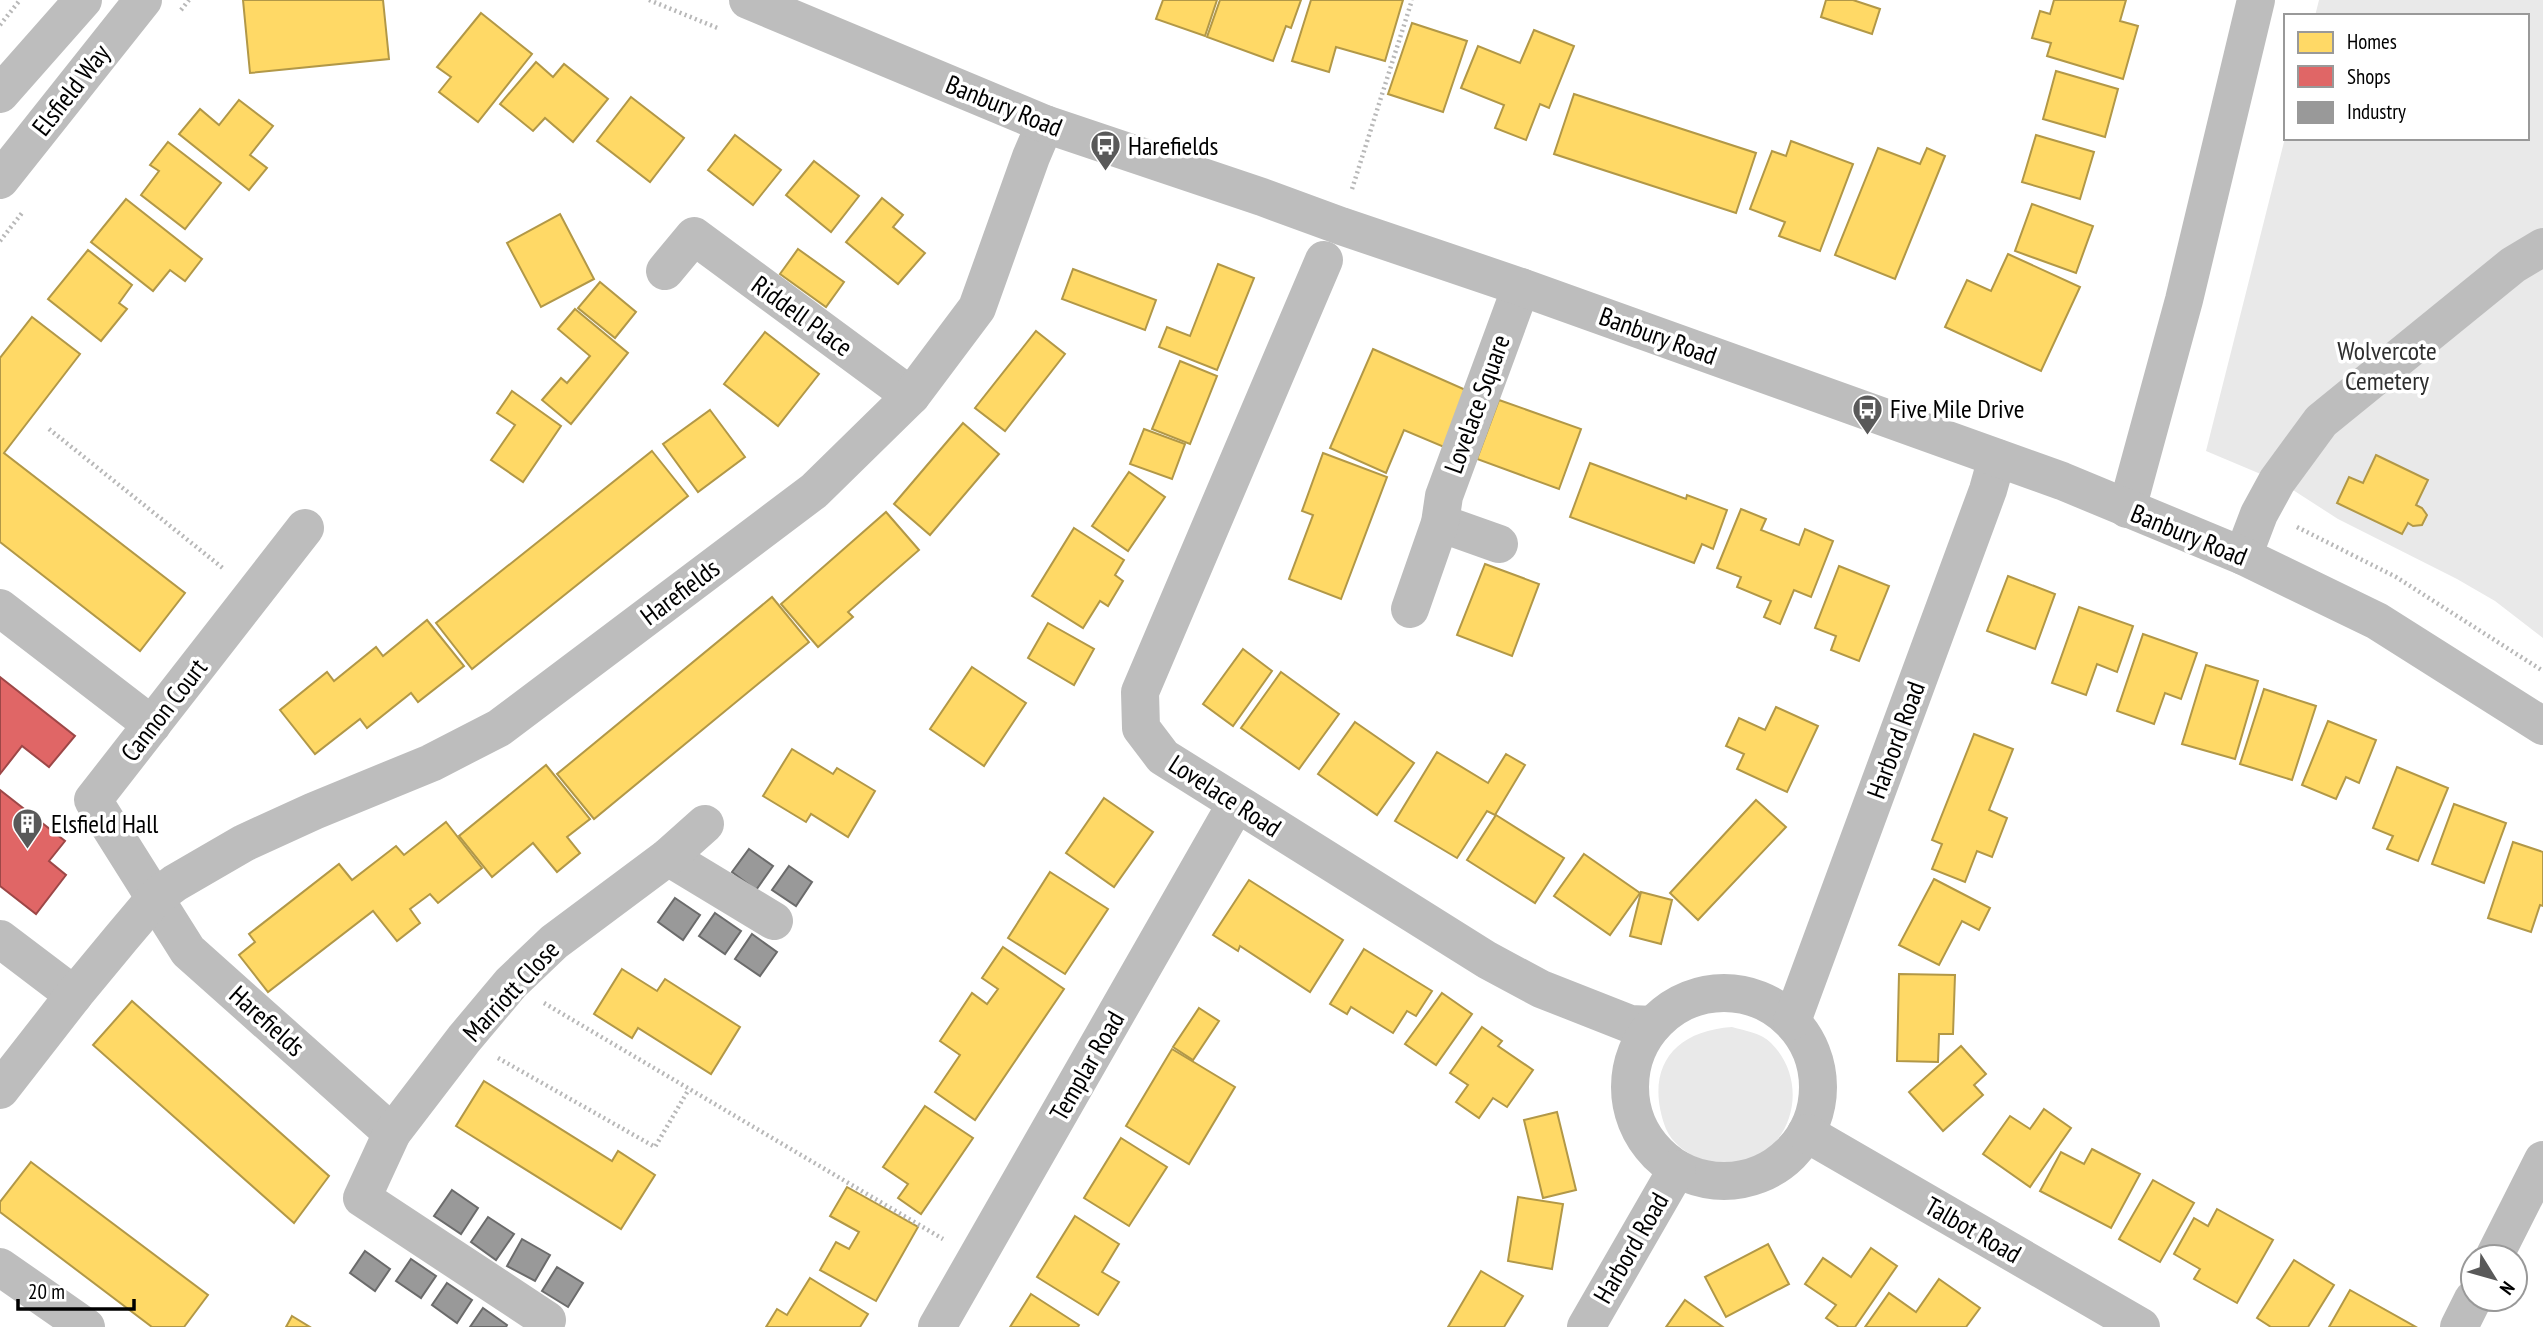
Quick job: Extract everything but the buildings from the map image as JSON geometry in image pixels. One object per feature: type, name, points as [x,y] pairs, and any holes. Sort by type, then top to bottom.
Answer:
[{"type":"main road","name":"Elsfield Way","points":[[0,94],[83,0]]},
{"type":"main road","name":"Elsfield Way","points":[[0,180],[143,0]]},
{"type":"main road","name":"Banbury Road","points":[[748,0],[1045,124],[1521,287],[2062,481],[2243,556],[2377,621],[2543,726]]},
{"type":"main road","points":[[2127,509],[2184,300],[2256,0]]},
{"type":"main road","name":"Harefields","points":[[0,1090],[155,898],[206,864],[244,843],[431,763],[499,728],[814,491],[911,396],[977,308],[1045,124]]},
{"type":"main road","name":"Riddell Place","points":[[665,271],[694,236],[911,396]]},
{"type":"main road","points":[[2243,556],[2259,514],[2277,481],[2321,421],[2513,265],[2543,247]]},
{"type":"main road","name":"Lovelace Road","points":[[1320,267],[1140,692],[1141,729],[1163,757],[1487,960],[1541,989],[1630,1024],[1653,1025]]},
{"type":"main road","name":"Lovelace Square","points":[[1410,609],[1440,523],[1444,496],[1521,287]]},
{"type":"main road","name":"Harbord Road","points":[[1792,1021],[1988,490],[1997,458]]},
{"type":"main road","points":[[1440,523],[1499,544]]},
{"type":"main road","name":"Cannon Court","points":[[155,898],[93,800],[305,528]]},
{"type":"main road","points":[[0,608],[152,725]]},
{"type":"main road","name":"Templar Road","points":[[937,1327],[1236,804]]},
{"type":"main road","name":"Marriott Close","points":[[547,1320],[362,1198],[392,1133],[510,983],[554,942],[668,857],[705,824]]},
{"type":"main road","points":[[668,857],[775,921]]},
{"type":"main road","name":"Harefields","points":[[155,898],[188,951],[392,1133]]},
{"type":"main road","points":[[0,939],[74,995]]},
{"type":"main road","points":[[1713,993],[1734,993],[1759,999],[1792,1021],[1812,1051],[1817,1070],[1817,1102],[1806,1133],[1793,1151],[1779,1164],[1751,1177],[1720,1181],[1677,1169],[1662,1157],[1644,1136],[1631,1101],[1633,1066],[1637,1052],[1653,1025],[1681,1003],[1713,993]]},
{"type":"main road","name":"Talbot Road","points":[[1806,1133],[2141,1327]]},
{"type":"main road","points":[[2501,1243],[2543,1160]]},
{"type":"main road","name":"Harbord Road","points":[[1586,1327],[1677,1169]]},
{"type":"main road","points":[[0,1267],[86,1327]]},
{"type":"path","points":[[0,24],[20,0]]},
{"type":"path","points":[[1352,192],[1412,0]]},
{"type":"path","points":[[49,429],[254,594]]},
{"type":"path","points":[[2259,514],[2284,520],[2396,577],[2543,671]]},
{"type":"path","points":[[510,983],[977,1259]]},
{"type":"path","points":[[464,1039],[655,1147],[689,1089]]},
{"type":"green space","name":"Wolvercote Cemetery","points":[[2319,0],[2543,0],[2543,638],[2495,601],[2457,579],[2338,519],[2282,483],[2206,451],[2284,140],[2529,140],[2529,14],[2316,14]]},
{"type":"green space","points":[[1732,1027],[1758,1035],[1771,1043],[1783,1058],[1793,1091],[1786,1125],[1777,1140],[1748,1161],[1725,1166],[1696,1157],[1672,1139],[1660,1108],[1658,1089],[1661,1072],[1668,1058],[1679,1046],[1693,1036]]},
{"type":"place","name":"Harefields","points":[[1105,173]]},
{"type":"place","name":"Five Mile Drive","points":[[1867,436]]},
{"type":"place","name":"Elsfield Hall","points":[[28,851]]}]
